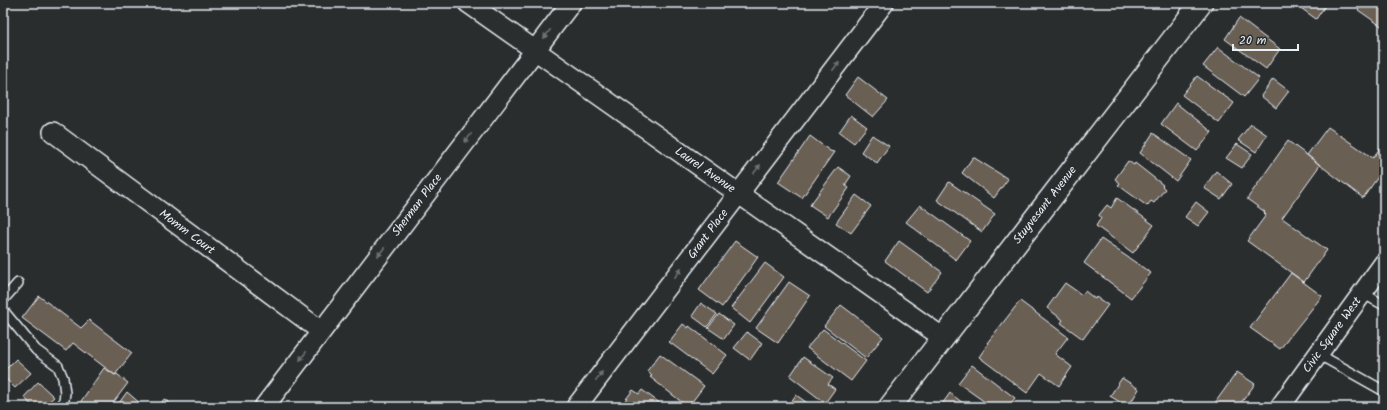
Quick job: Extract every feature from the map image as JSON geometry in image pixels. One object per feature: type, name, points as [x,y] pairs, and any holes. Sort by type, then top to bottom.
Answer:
[{"type":"main road","name":"Stuyvesant Avenue","points":[[890,407],[942,337],[1201,3]]},
{"type":"street","name":"Laurel Avenue","points":[[468,3],[942,337]]},
{"type":"street","name":"Sherman Place","points":[[264,407],[571,3]]},
{"type":"street","name":"Grant Place","points":[[576,407],[884,3]]},
{"type":"street","name":"Momm Court","points":[[52,132],[321,331]]},
{"type":"street","name":"Civic Square West","points":[[1280,407],[1384,263]]},
{"type":"lane","points":[[3,300],[18,283]]},
{"type":"lane","points":[[1362,293],[1384,305]]},
{"type":"lane","points":[[3,310],[36,350],[58,366],[63,378],[65,393],[63,407]]},
{"type":"lane","points":[[1318,354],[1384,391]]},
{"type":"building","points":[[1294,3],[1327,3],[1316,19]]},
{"type":"building","points":[[1363,3],[1384,3],[1384,28],[1358,10]]},
{"type":"building","points":[[1239,18],[1280,49],[1266,69],[1225,39]]},
{"type":"building","points":[[1218,47],[1259,78],[1244,97],[1203,66]]},
{"type":"building","points":[[1197,76],[1234,103],[1219,123],[1182,95]]},
{"type":"building","points":[[858,77],[888,100],[873,117],[845,95]]},
{"type":"building","points":[[1273,79],[1289,91],[1276,108],[1261,96]]},
{"type":"building","points":[[1176,103],[1212,132],[1197,151],[1161,124]]},
{"type":"building","points":[[851,115],[867,127],[854,143],[839,132]]},
{"type":"building","points":[[1251,124],[1267,135],[1256,152],[1238,140]]},
{"type":"building","points":[[1328,127],[1373,158],[1384,142],[1384,171],[1383,170],[1363,198],[1307,155]]},
{"type":"building","points":[[1153,133],[1191,160],[1176,181],[1140,153]]},
{"type":"building","points":[[872,135],[889,146],[877,163],[861,152]]},
{"type":"building","points":[[810,136],[830,151],[834,152],[802,198],[778,182]]},
{"type":"building","points":[[1288,141],[1320,165],[1282,218],[1327,250],[1304,282],[1247,241],[1266,215],[1264,213],[1265,212],[1247,199]]},
{"type":"building","points":[[1237,144],[1252,154],[1242,168],[1226,158]]},
{"type":"building","points":[[973,157],[1008,179],[994,198],[962,173]]},
{"type":"building","points":[[1128,161],[1134,165],[1135,163],[1163,185],[1162,186],[1165,189],[1154,203],[1151,201],[1147,206],[1118,185],[1120,183],[1115,179]]},
{"type":"building","points":[[838,167],[851,176],[845,185],[849,188],[828,217],[810,205]]},
{"type":"building","points":[[1216,171],[1232,184],[1221,199],[1204,188]]},
{"type":"building","points":[[949,182],[995,214],[982,232],[937,200]]},
{"type":"building","points":[[856,195],[871,206],[851,233],[836,223]]},
{"type":"building","points":[[1117,198],[1154,225],[1133,253],[1096,226],[1101,218],[1099,215],[1107,205],[1111,208]]},
{"type":"building","points":[[1196,202],[1209,212],[1198,226],[1185,217]]},
{"type":"building","points":[[920,205],[970,241],[956,260],[906,222]]},
{"type":"building","points":[[1101,239],[1151,273],[1131,298],[1084,263]]},
{"type":"building","points":[[735,241],[758,257],[722,307],[699,290]]},
{"type":"building","points":[[899,241],[942,272],[927,292],[885,261]]},
{"type":"building","points":[[765,263],[784,277],[750,323],[731,308]]},
{"type":"building","points":[[1291,273],[1322,296],[1280,349],[1250,328]]},
{"type":"building","points":[[789,282],[810,296],[778,343],[756,328]]},
{"type":"building","points":[[1065,283],[1082,295],[1085,291],[1095,299],[1096,297],[1108,305],[1083,339],[1061,323],[1063,320],[1047,308]]},
{"type":"building","points":[[39,296],[81,328],[89,320],[132,353],[115,375],[73,343],[66,351],[22,318]]},
{"type":"building","points":[[1020,301],[1068,337],[1055,354],[1072,367],[1059,386],[1041,373],[1027,393],[979,357],[988,344],[987,343]]},
{"type":"building","points":[[701,303],[717,314],[707,327],[692,316]]},
{"type":"building","points":[[841,305],[883,337],[866,358],[824,326]]},
{"type":"building","points":[[719,314],[734,325],[724,339],[708,328]]},
{"type":"building","points":[[683,324],[688,328],[689,326],[727,355],[712,374],[669,342]]},
{"type":"building","points":[[823,329],[866,361],[851,381],[807,348]]},
{"type":"building","points":[[747,332],[762,343],[750,360],[734,348]]},
{"type":"building","points":[[660,354],[704,386],[688,407],[650,377],[652,376],[647,371]]},
{"type":"building","points":[[803,357],[833,378],[828,384],[835,389],[825,403],[790,376]]},
{"type":"building","points":[[16,359],[31,373],[15,388],[3,376],[3,372]]},
{"type":"building","points":[[972,365],[1015,398],[1008,407],[992,407],[958,383]]},
{"type":"building","points":[[104,368],[115,375],[117,374],[128,383],[110,407],[77,407]]},
{"type":"building","points":[[1237,372],[1255,384],[1238,407],[1212,407]]},
{"type":"building","points":[[1122,378],[1139,389],[1128,407],[1110,396]]},
{"type":"building","points":[[38,382],[54,397],[43,407],[33,407],[24,397]]},
{"type":"building","points":[[633,390],[639,394],[642,390],[665,407],[628,407],[623,403]]},
{"type":"building","points":[[127,392],[142,405],[141,407],[116,407]]},
{"type":"building","points":[[950,393],[968,407],[940,407]]},
{"type":"building","points":[[796,395],[813,407],[787,407]]},
{"type":"building","points":[[164,399],[175,407],[159,407]]}]
